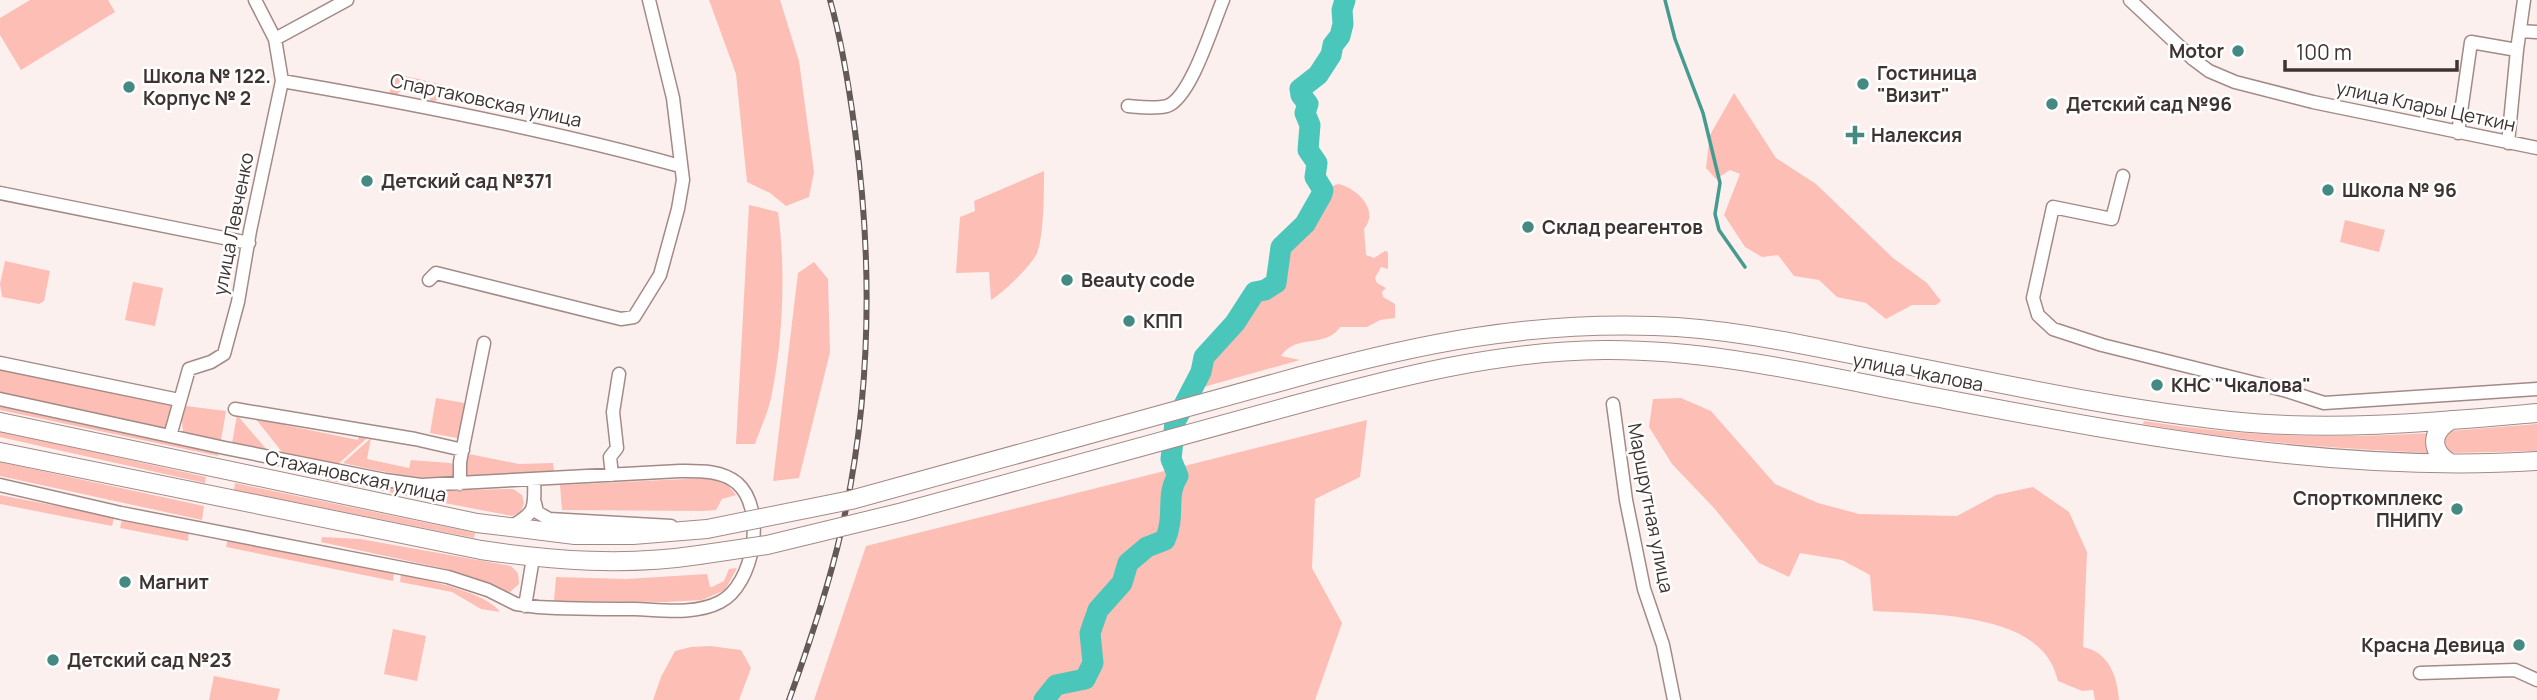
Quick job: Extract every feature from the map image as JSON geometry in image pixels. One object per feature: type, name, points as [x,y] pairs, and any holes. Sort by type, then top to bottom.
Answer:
[{"type":"main road","name":"улица Чкалова","points":[[707,529],[851,500],[1388,352],[1487,334],[1547,328],[1658,326],[1756,336],[2149,410],[2231,421],[2307,426],[2451,420],[2537,413]]},
{"type":"main road","name":"улица Чкалова","points":[[533,558],[631,563],[766,545],[903,512],[1395,377],[1492,359],[1605,350],[1655,352],[1752,363],[2141,436],[2308,456],[2450,463],[2537,461]]},
{"type":"main road","points":[[2450,463],[2440,457],[2435,433],[2451,420]]},
{"type":"main road","name":"Стахановская улица","points":[[0,422],[477,523],[575,535],[633,535],[707,529]]},
{"type":"main road","points":[[0,452],[481,550],[533,558]]},
{"type":"street","name":"улица Левченко","points":[[170,436],[189,369],[211,362],[224,354],[238,302],[282,80],[275,39],[255,0]]},
{"type":"street","points":[[275,39],[347,0]]},
{"type":"street","points":[[429,280],[436,273],[621,320],[634,317],[660,275],[683,180],[673,98],[649,0]]},
{"type":"street","points":[[1128,106],[1163,107],[1176,100],[1191,77],[1223,0]]},
{"type":"street","name":"улица Клары Цеткин","points":[[2130,0],[2209,71],[2235,82],[2313,102],[2537,148]]},
{"type":"street","points":[[2508,143],[2524,0]]},
{"type":"street","points":[[2519,31],[2536,32]]},
{"type":"street","points":[[2458,133],[2471,42],[2517,50]]},
{"type":"street","name":"Спартаковская улица","points":[[282,80],[374,96],[611,147],[681,166]]},
{"type":"street","points":[[2123,176],[2112,219],[2053,207],[2033,298],[2045,323],[2053,329],[2102,345],[2287,391],[2323,403],[2537,389]]},
{"type":"street","points":[[0,192],[249,243]]},
{"type":"street","points":[[460,484],[463,450],[484,343]]},
{"type":"street","points":[[0,363],[179,400]]},
{"type":"street","points":[[612,475],[610,457],[617,448],[613,412],[619,374]]},
{"type":"street","points":[[0,399],[385,480],[421,485],[703,471],[722,475],[737,483],[750,503],[754,528],[749,560],[739,584],[726,599],[717,604],[695,609],[574,609],[525,606],[448,577],[121,513],[0,485]]},
{"type":"street","points":[[2307,426],[2323,403]]},
{"type":"street","name":"Маршрутная улица","points":[[1613,404],[1626,500],[1644,589],[1662,645],[1674,700]]},
{"type":"street","points":[[235,409],[405,437],[463,450]]},
{"type":"street","points":[[510,527],[529,515],[534,503],[534,479]]},
{"type":"street","points":[[534,503],[540,514],[554,520],[707,529]]},
{"type":"street","points":[[525,606],[533,558]]},
{"type":"street","points":[[2420,673],[2515,670],[2537,680]]},
{"type":"shaded area","points":[[30,0],[108,0],[115,12],[21,70],[0,35],[0,18]]},
{"type":"shaded area","points":[[709,0],[780,0],[799,61],[814,172],[809,197],[786,206],[770,193],[747,182],[736,74]]},
{"type":"shaded area","points":[[396,74],[444,85],[442,95],[431,102],[427,91],[404,86],[396,96],[389,94]]},
{"type":"shaded area","points":[[1734,93],[1776,158],[1816,184],[1893,258],[1927,283],[1941,301],[1936,305],[1912,305],[1886,319],[1866,303],[1837,297],[1819,280],[1794,276],[1778,255],[1762,257],[1745,247],[1724,215],[1740,174],[1730,170],[1716,179],[1706,168],[1710,135]]},
{"type":"shaded area","points":[[1044,171],[1042,225],[1037,253],[1017,278],[991,300],[989,272],[956,273],[960,217],[975,211],[974,201]]},
{"type":"shaded area","points":[[1338,184],[1359,195],[1368,207],[1368,222],[1364,229],[1366,255],[1374,258],[1385,251],[1388,252],[1388,269],[1381,267],[1375,278],[1377,283],[1386,288],[1382,292],[1383,297],[1395,304],[1395,318],[1380,320],[1367,327],[1340,327],[1327,338],[1295,345],[1281,356],[1300,360],[1193,390],[1203,371],[1206,357],[1239,323],[1257,294],[1277,288],[1284,249],[1308,225],[1326,203],[1330,189]]},
{"type":"shaded area","points":[[749,205],[778,212],[782,305],[775,376],[768,409],[755,444],[736,444]]},
{"type":"shaded area","points":[[2345,220],[2385,230],[2379,252],[2340,242]]},
{"type":"shaded area","points":[[5,261],[50,271],[44,301],[39,304],[2,297],[0,284]]},
{"type":"shaded area","points":[[814,262],[828,279],[830,352],[799,478],[773,481],[798,273]]},
{"type":"shaded area","points":[[133,282],[163,288],[155,326],[125,320]]},
{"type":"shaded area","points":[[0,367],[174,406],[169,427],[165,429],[0,392]]},
{"type":"shaded area","points":[[436,398],[470,404],[463,439],[430,433]]},
{"type":"shaded area","points":[[1681,398],[1711,411],[1775,484],[1818,503],[1859,514],[1957,516],[1996,495],[2033,487],[2069,512],[2087,552],[2083,647],[2099,654],[2110,666],[2119,700],[2095,700],[2093,690],[2082,691],[2058,681],[2050,661],[2036,645],[2017,633],[1994,624],[1943,615],[1873,611],[1870,575],[1842,560],[1800,553],[1789,577],[1759,563],[1714,508],[1672,464],[1649,427],[1653,399]]},
{"type":"shaded area","points":[[0,403],[219,449],[218,456],[0,410]]},
{"type":"shaded area","points":[[186,406],[226,411],[221,440],[183,433],[182,420]]},
{"type":"shaded area","points":[[251,413],[286,417],[285,425],[358,440],[360,429],[374,432],[338,464],[282,452]]},
{"type":"shaded area","points":[[237,415],[267,450],[232,443]]},
{"type":"shaded area","points":[[1367,420],[1360,477],[1315,499],[1312,568],[1342,623],[1315,700],[814,700],[866,546]]},
{"type":"shaded area","points":[[2144,421],[2287,435],[2430,433],[2431,453],[2251,440],[2143,424]]},
{"type":"shaded area","points":[[2537,424],[2537,451],[2449,453],[2445,451],[2441,437],[2449,431]]},
{"type":"shaded area","points":[[0,431],[206,477],[205,483],[0,437]]},
{"type":"shaded area","points":[[371,438],[367,459],[409,468],[411,460],[450,463],[455,465],[455,478],[413,476],[343,463]]},
{"type":"shaded area","points":[[464,453],[519,464],[553,463],[554,471],[464,477]]},
{"type":"shaded area","points":[[0,462],[204,506],[202,520],[0,476]]},
{"type":"shaded area","points":[[327,474],[416,491],[513,489],[522,495],[524,503],[521,512],[512,516],[326,480]]},
{"type":"shaded area","points":[[707,478],[728,485],[736,495],[722,499],[716,510],[562,510],[560,485]]},
{"type":"shaded area","points":[[235,483],[475,533],[474,538],[234,490]]},
{"type":"shaded area","points":[[0,495],[114,517],[112,526],[0,504]]},
{"type":"shaded area","points":[[122,519],[189,532],[188,541],[120,528]]},
{"type":"shaded area","points":[[322,537],[360,539],[511,566],[518,573],[519,584],[510,592],[501,591],[446,569],[321,542]]},
{"type":"shaded area","points":[[228,539],[394,572],[393,581],[226,547]]},
{"type":"shaded area","points":[[737,568],[725,590],[702,600],[554,601],[556,577],[626,579],[707,574],[712,587],[724,581],[729,569]]},
{"type":"shaded area","points":[[401,574],[469,593],[482,598],[500,612],[481,609],[452,592],[400,582]]},
{"type":"shaded area","points":[[393,629],[426,636],[417,681],[384,674]]},
{"type":"shaded area","points":[[710,646],[741,650],[751,668],[739,700],[653,700],[661,677],[675,651]]},
{"type":"shaded area","points":[[214,676],[280,689],[277,700],[209,700]]},
{"type":"waterway","points":[[1044,700],[1056,685],[1085,679],[1093,663],[1090,633],[1098,610],[1122,583],[1128,563],[1147,547],[1165,540],[1170,522],[1172,490],[1178,476],[1171,459],[1175,422],[1201,372],[1204,357],[1235,323],[1255,292],[1265,290],[1276,283],[1281,247],[1305,224],[1322,194],[1323,190],[1315,177],[1317,163],[1308,150],[1310,125],[1305,113],[1308,104],[1300,89],[1318,75],[1331,55],[1333,45],[1340,36],[1345,0]]},
{"type":"waterway","points":[[1665,0],[1675,39],[1703,113],[1720,183],[1715,214],[1719,230],[1745,267]]},
{"type":"railway","points":[[789,700],[818,617],[841,532],[858,433],[866,332],[865,231],[861,181],[848,81],[830,0]]},
{"type":"place","name":"Motor","points":[[2238,51]]},
{"type":"place","name":"Гостиница \"Визит\"","points":[[1863,84]]},
{"type":"place","name":"Школа № 122. Корпус № 2","points":[[129,87]]},
{"type":"place","name":"Детский сад №96","points":[[2052,104]]},
{"type":"place","name":"Налексия","points":[[1855,135]]},
{"type":"place","name":"Детский сад №371","points":[[367,181]]},
{"type":"place","name":"Школа № 96","points":[[2328,190]]},
{"type":"place","name":"Склад реагентов","points":[[1528,227]]},
{"type":"place","name":"Beauty code","points":[[1067,280]]},
{"type":"place","name":"КПП","points":[[1129,321]]},
{"type":"place","name":"КНС \"Чкалова\"","points":[[2157,385]]},
{"type":"place","name":"Спорткомплекс ПНИПУ","points":[[2457,509]]},
{"type":"place","name":"Магнит","points":[[125,582]]},
{"type":"place","name":"Красна Девица","points":[[2519,645]]},
{"type":"place","name":"Детский сад №23","points":[[53,660]]}]
